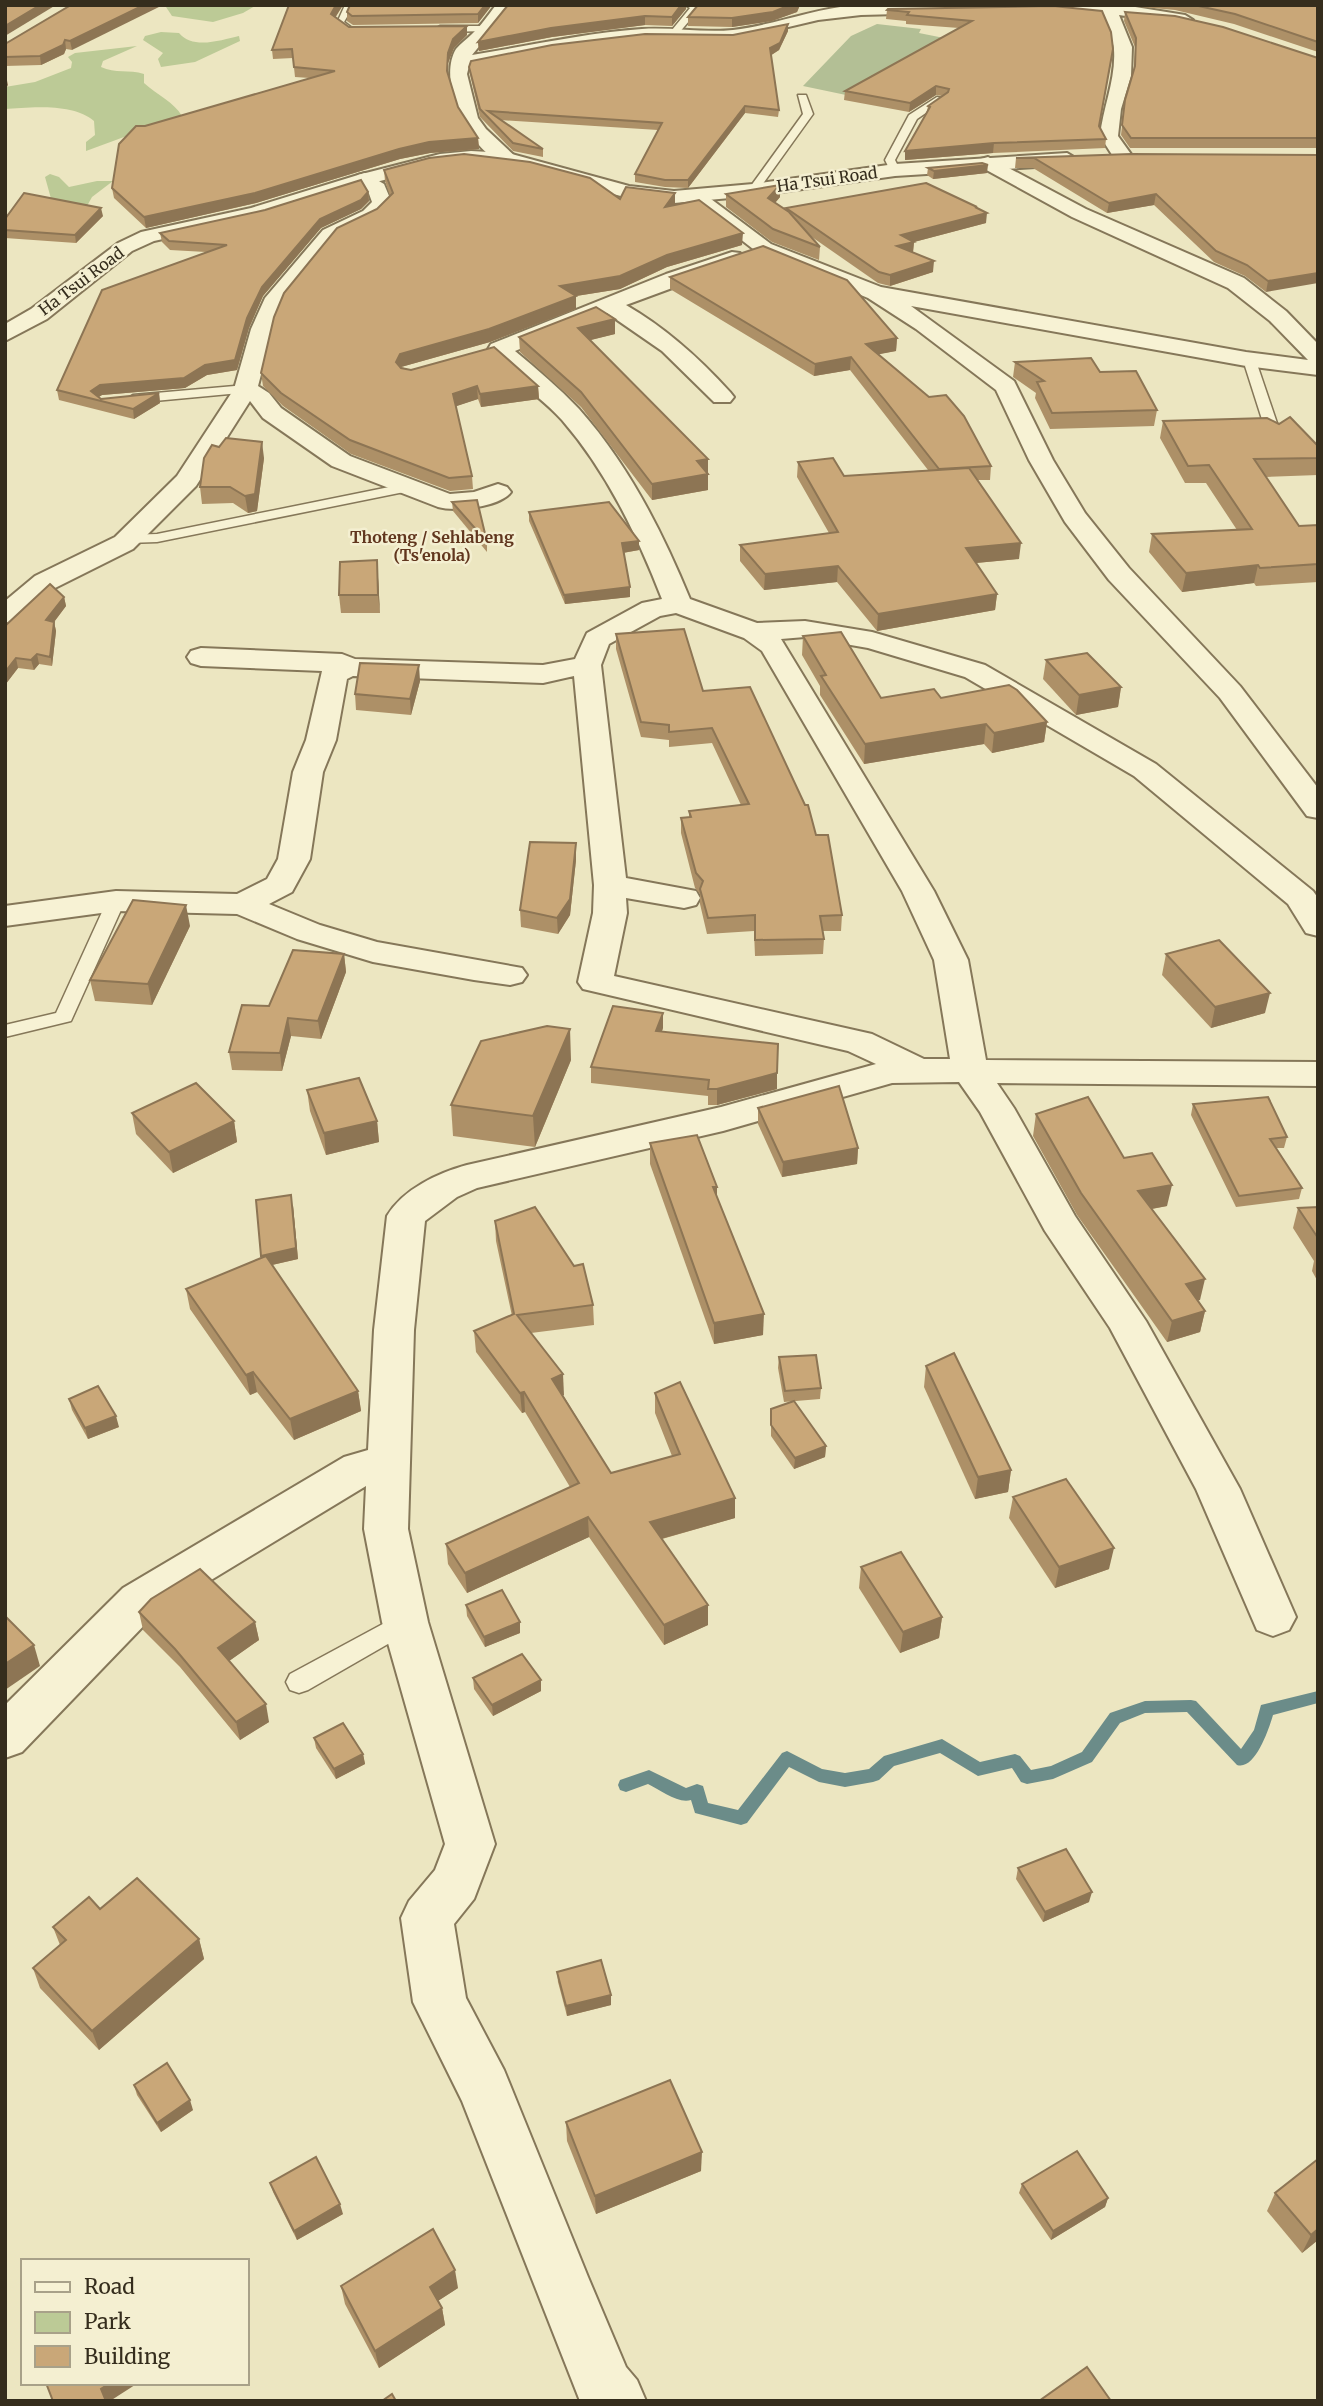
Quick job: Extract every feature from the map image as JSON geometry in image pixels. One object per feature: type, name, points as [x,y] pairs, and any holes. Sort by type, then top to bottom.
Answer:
[{"type":"street","points":[[505,5],[464,51],[460,62],[460,89],[469,118],[479,134],[508,159]]},
{"type":"street","points":[[460,62],[493,58],[552,44],[676,32],[732,35],[776,28],[798,19],[834,13],[909,8],[1115,9],[1200,24]]},
{"type":"street","name":"Ha Tsui Road","points":[[5,334],[39,314],[104,261],[148,236],[284,205],[365,179],[440,160],[471,157],[508,159],[628,192],[652,196],[696,197],[895,170],[1130,157],[1110,136],[1112,109],[1122,76],[1123,47],[1115,9]]},
{"type":"street","points":[[440,160],[463,141],[479,134]]},
{"type":"street","points":[[988,163],[1079,213],[1236,283],[1278,316],[1318,357]]},
{"type":"street","points":[[5,615],[46,582],[127,539],[187,481],[246,388],[262,328],[273,303],[330,234],[370,215],[382,203],[377,188],[365,179]]},
{"type":"street","points":[[696,197],[764,248],[876,293],[924,324],[1006,386],[1041,460],[1074,516],[1119,574],[1304,767],[1318,809]]},
{"type":"street","points":[[678,604],[663,565],[625,490],[571,414],[487,353],[610,305],[676,275],[764,248]]},
{"type":"street","points":[[876,293],[1261,361],[1318,368]]},
{"type":"street","points":[[610,305],[635,319],[686,358],[722,397]]},
{"type":"street","points":[[246,388],[261,398],[272,413],[341,461],[447,502],[477,499],[498,492]]},
{"type":"street","points":[[916,1069],[859,1042],[595,982],[610,913],[610,885],[587,665],[597,639],[652,609],[678,604],[754,632],[773,646],[918,891],[951,960],[970,1072],[996,1108],[1059,1222],[1133,1333],[1218,1489],[1273,1617]]},
{"type":"street","points":[[754,632],[805,629],[872,640],[975,671],[1145,770],[1309,893],[1318,926]]},
{"type":"street","points":[[201,657],[342,663],[348,667],[543,674],[587,665]]},
{"type":"street","points":[[243,904],[280,885],[294,859],[308,772],[321,740],[333,676],[348,667]]},
{"type":"street","points":[[610,885],[684,898]]},
{"type":"street","points":[[5,916],[116,901],[243,904],[302,929],[379,955],[510,975]]},
{"type":"street","points":[[616,2401],[605,2388],[563,2288],[485,2089],[440,2003],[427,1918],[456,1883],[470,1844],[405,1622],[386,1529],[394,1330],[406,1216],[443,1188],[467,1178],[723,1119],[891,1072],[916,1069],[970,1072],[1135,1070],[1318,1074]]},
{"type":"street","points":[[5,1737],[139,1601],[359,1469],[389,1462]]},
{"type":"lane","points":[[350,5],[339,23],[345,29],[378,30]]},
{"type":"lane","points":[[676,32],[696,7],[689,5]]},
{"type":"lane","points":[[433,29],[486,29]]},
{"type":"lane","points":[[753,190],[808,114],[802,97]]},
{"type":"lane","points":[[895,170],[890,160],[913,117],[941,99]]},
{"type":"lane","points":[[1261,361],[1251,366],[1274,435]]},
{"type":"lane","points":[[114,401],[246,388]]},
{"type":"lane","points":[[127,539],[157,538],[409,487]]},
{"type":"lane","points":[[5,1031],[64,1017],[116,901]]},
{"type":"lane","points":[[299,1682],[405,1622]]},
{"type":"green space","points":[[255,6],[243,13],[213,22],[172,16],[166,7]]},
{"type":"green space","points":[[877,24],[921,29],[919,33],[959,41],[846,95],[803,86],[851,36]]},
{"type":"green space","points":[[161,32],[179,33],[199,42],[239,36],[240,41],[195,62],[161,67],[158,59],[163,53],[143,40],[145,36]]},
{"type":"green space","points":[[137,46],[103,61],[101,67],[144,74],[144,83],[179,111],[182,116],[179,124],[124,137],[86,151],[86,142],[95,135],[94,121],[85,115],[51,107],[5,109],[5,87],[35,82],[71,68],[72,62],[68,57],[75,53]]},
{"type":"green space","points":[[50,174],[59,177],[69,187],[97,181],[113,181],[92,197],[87,206],[55,213],[45,177]]},
{"type":"building","points":[[5,5],[40,5],[5,26]]},
{"type":"building","points":[[71,5],[144,5],[70,41],[65,40],[63,45],[40,56],[5,57],[5,44]]},
{"type":"building","points":[[289,5],[336,5],[331,14],[349,27],[467,26],[453,39],[448,53],[447,71],[458,107],[478,138],[429,142],[399,149],[255,193],[144,217],[112,188],[119,144],[136,126],[145,126],[335,71],[294,67],[292,49],[272,50]]},
{"type":"building","points":[[350,5],[485,5],[478,14],[352,16],[347,12]]},
{"type":"building","points":[[508,5],[681,5],[672,17],[645,16],[551,28],[478,42]]},
{"type":"building","points":[[698,5],[790,5],[773,12],[732,18],[688,17]]},
{"type":"building","points":[[1194,5],[1318,5],[1318,42],[1235,14]]},
{"type":"building","points":[[1053,6],[1102,11],[1111,32],[1113,49],[1099,126],[1106,139],[994,143],[905,151],[930,107],[928,106],[949,89],[936,86],[910,103],[845,91],[972,21],[907,15],[909,12],[888,9]]},
{"type":"building","points":[[1125,12],[1175,16],[1223,27],[1318,58],[1318,138],[1131,138],[1122,125],[1125,100],[1135,66],[1136,38]]},
{"type":"building","points":[[788,24],[780,43],[770,48],[779,110],[745,106],[688,180],[665,180],[635,174],[662,123],[488,111],[543,149],[513,143],[480,109],[469,67],[471,61],[552,45],[645,34],[733,35]]},
{"type":"building","points":[[464,154],[530,162],[590,178],[620,199],[626,187],[675,193],[665,207],[699,200],[743,233],[667,255],[620,276],[560,286],[576,296],[489,329],[400,354],[396,362],[401,368],[411,370],[494,347],[538,386],[480,394],[477,386],[453,394],[472,476],[449,478],[350,440],[281,393],[261,373],[274,317],[284,293],[337,228],[377,209],[393,193],[384,170],[429,158]]},
{"type":"building","points":[[1131,154],[1318,155],[1318,273],[1268,281],[1247,265],[1216,251],[1156,194],[1109,203],[1034,158],[1016,158]]},
{"type":"building","points":[[982,163],[988,165],[934,171],[928,168]]},
{"type":"building","points":[[361,180],[368,192],[361,200],[320,219],[262,287],[247,318],[235,360],[205,365],[184,378],[100,385],[91,391],[101,399],[159,393],[133,409],[57,390],[102,290],[227,245],[169,241],[160,233],[265,210]]},
{"type":"building","points":[[926,183],[987,213],[901,235],[914,242],[897,246],[934,261],[890,275],[879,272],[786,208]]},
{"type":"building","points":[[780,185],[768,198],[789,212],[820,247],[773,229],[726,194]]},
{"type":"building","points":[[24,193],[101,208],[75,235],[5,230],[5,219]]},
{"type":"building","points":[[763,246],[847,280],[897,338],[866,344],[929,397],[946,395],[964,416],[991,466],[939,469],[851,357],[815,364],[670,277]]},
{"type":"building","points":[[596,307],[615,319],[578,328],[708,459],[697,461],[708,474],[652,484],[581,392],[519,337]]},
{"type":"building","points":[[1091,358],[1100,372],[1136,371],[1157,410],[1052,413],[1037,382],[1044,381],[1015,362]]},
{"type":"building","points":[[1290,417],[1318,446],[1318,458],[1254,459],[1299,526],[1318,525],[1318,564],[1260,568],[1258,565],[1186,573],[1152,534],[1252,529],[1209,465],[1188,466],[1163,421],[1267,418],[1279,424]]},
{"type":"building","points":[[226,438],[262,442],[255,494],[245,496],[230,487],[200,487],[204,458],[212,445],[219,447]]},
{"type":"building","points":[[833,458],[844,476],[969,468],[1021,543],[966,548],[997,594],[878,614],[838,566],[765,574],[740,545],[838,532],[798,462]]},
{"type":"building","points":[[477,500],[487,542],[452,502]]},
{"type":"building","points":[[609,502],[639,541],[622,543],[630,587],[564,595],[529,512]]},
{"type":"building","points":[[377,560],[378,595],[339,595],[340,562]]},
{"type":"building","points":[[50,584],[64,597],[46,620],[54,622],[50,657],[37,654],[31,660],[16,658],[5,672],[5,626]]},
{"type":"building","points":[[684,629],[703,691],[750,687],[805,805],[808,805],[816,835],[828,835],[842,915],[820,916],[824,939],[755,940],[755,915],[708,918],[700,889],[703,881],[696,873],[681,818],[691,817],[689,811],[749,804],[712,728],[669,732],[669,725],[641,722],[616,634]]},
{"type":"building","points":[[841,632],[881,698],[934,689],[941,698],[1009,685],[1047,722],[994,733],[986,724],[865,744],[821,676],[826,675],[803,636]]},
{"type":"building","points":[[1087,653],[1121,687],[1079,695],[1046,660]]},
{"type":"building","points":[[360,663],[419,665],[410,699],[355,694]]},
{"type":"building","points":[[530,842],[576,843],[570,899],[557,918],[520,910]]},
{"type":"building","points":[[133,900],[186,905],[148,984],[90,980]]},
{"type":"building","points":[[1219,940],[1270,993],[1215,1007],[1166,954]]},
{"type":"building","points":[[293,950],[344,954],[318,1021],[288,1018],[280,1053],[229,1052],[242,1005],[269,1006]]},
{"type":"building","points":[[613,1006],[663,1013],[656,1031],[778,1044],[777,1073],[708,1089],[709,1080],[591,1067]]},
{"type":"building","points":[[547,1026],[570,1029],[533,1116],[451,1105],[481,1041]]},
{"type":"building","points":[[359,1078],[377,1121],[324,1133],[307,1090]]},
{"type":"building","points":[[196,1083],[234,1121],[169,1152],[132,1113]]},
{"type":"building","points":[[839,1086],[858,1148],[783,1162],[758,1108]]},
{"type":"building","points":[[1088,1097],[1124,1158],[1152,1153],[1172,1185],[1138,1191],[1205,1279],[1186,1284],[1205,1311],[1172,1321],[1081,1193],[1036,1114]]},
{"type":"building","points":[[1268,1097],[1287,1137],[1270,1139],[1302,1188],[1239,1196],[1193,1104]]},
{"type":"building","points":[[697,1135],[717,1187],[713,1187],[764,1314],[714,1323],[650,1143]]},
{"type":"building","points":[[291,1195],[296,1248],[261,1256],[256,1200]]},
{"type":"building","points":[[535,1207],[574,1266],[583,1264],[593,1305],[517,1315],[563,1374],[552,1379],[611,1473],[680,1454],[655,1393],[680,1382],[735,1498],[650,1522],[708,1605],[664,1625],[588,1517],[465,1573],[446,1544],[579,1483],[524,1392],[520,1393],[474,1331],[514,1314],[495,1221]]},
{"type":"building","points":[[1318,1207],[1318,1238],[1298,1208]]},
{"type":"building","points":[[266,1256],[358,1391],[290,1419],[253,1372],[246,1375],[186,1289]]},
{"type":"building","points":[[954,1353],[1011,1470],[978,1477],[926,1366]]},
{"type":"building","points":[[816,1355],[821,1388],[785,1391],[779,1357]]},
{"type":"building","points":[[98,1386],[116,1416],[85,1428],[69,1399]]},
{"type":"building","points":[[794,1401],[826,1446],[795,1458],[771,1425],[771,1409]]},
{"type":"building","points":[[1066,1479],[1114,1548],[1059,1567],[1013,1497]]},
{"type":"building","points":[[901,1552],[942,1617],[903,1632],[861,1567]]},
{"type":"building","points":[[200,1569],[255,1622],[218,1648],[266,1704],[236,1722],[175,1649],[139,1612],[151,1599]]},
{"type":"building","points":[[502,1590],[520,1622],[484,1637],[466,1605]]},
{"type":"building","points":[[5,1616],[34,1645],[5,1664]]},
{"type":"building","points":[[522,1654],[541,1680],[492,1705],[473,1678]]},
{"type":"building","points":[[343,1723],[363,1754],[334,1769],[314,1738]]},
{"type":"building","points":[[1066,1849],[1092,1892],[1045,1912],[1018,1868]]},
{"type":"building","points":[[137,1878],[199,1939],[92,2031],[33,1968],[66,1940],[53,1927],[89,1897],[100,1909]]},
{"type":"building","points":[[601,1960],[611,1995],[566,2006],[557,1972]]},
{"type":"building","points":[[167,2063],[190,2100],[157,2123],[134,2085]]},
{"type":"building","points":[[670,2080],[702,2152],[595,2196],[566,2122]]},
{"type":"building","points":[[1077,2151],[1108,2198],[1053,2231],[1022,2184]]},
{"type":"building","points":[[316,2157],[340,2204],[294,2231],[270,2183]]},
{"type":"building","points":[[1318,2159],[1318,2229],[1311,2235],[1275,2193]]},
{"type":"building","points":[[433,2229],[455,2270],[430,2287],[442,2308],[375,2351],[341,2286]]},
{"type":"building","points":[[1087,2367],[1111,2401],[1039,2401]]},
{"type":"building","points":[[47,2385],[107,2385],[101,2389],[106,2401],[53,2401]]},
{"type":"building","points":[[392,2394],[396,2401],[382,2401]]},
{"type":"waterway","points":[[626,1785],[649,1777],[685,1795],[697,1791],[701,1808],[741,1818],[787,1758],[819,1775],[845,1780],[873,1775],[889,1761],[942,1746],[978,1769],[1015,1761],[1027,1777],[1053,1772],[1087,1757],[1115,1718],[1145,1707],[1191,1706],[1242,1760],[1261,1732],[1266,1710],[1318,1697]]},
{"type":"district","name":"Thoteng / Sehlabeng (Ts'enola)","points":[[432,546]]}]
